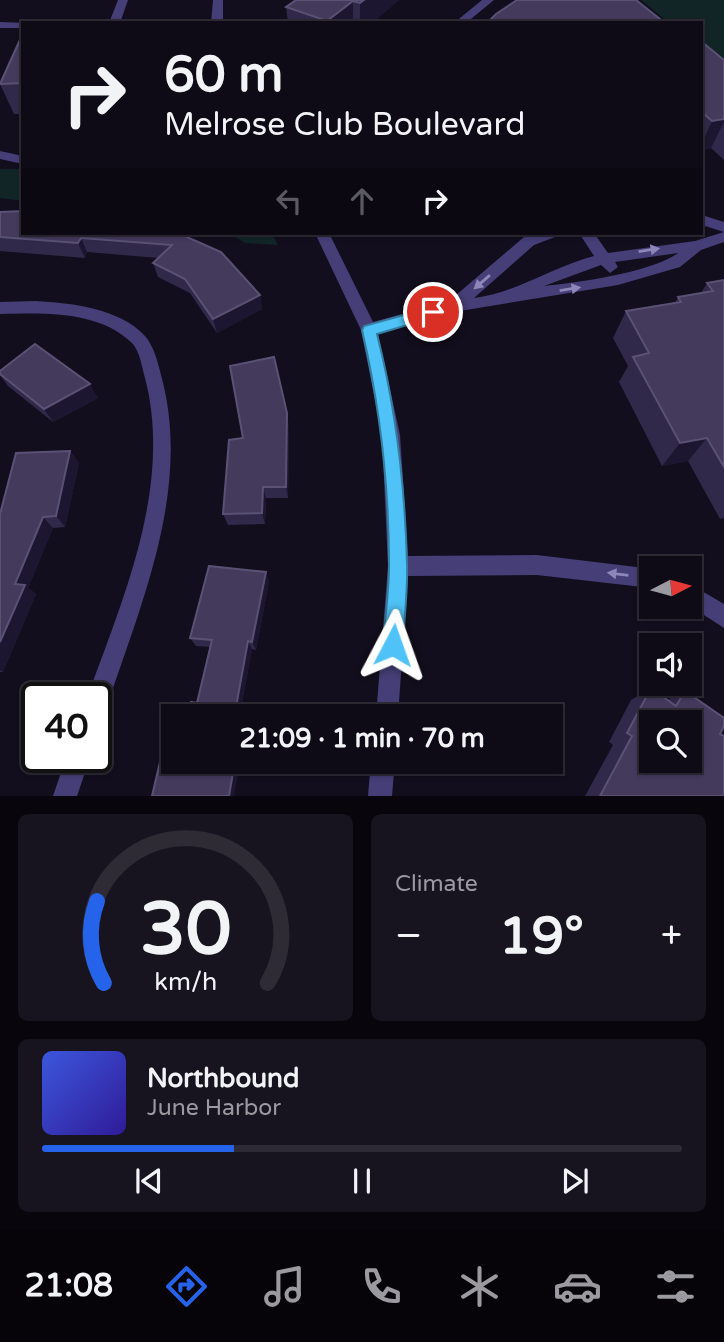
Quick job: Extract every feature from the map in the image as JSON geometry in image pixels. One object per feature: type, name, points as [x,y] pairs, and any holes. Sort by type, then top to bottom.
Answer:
[{"type":"street","points":[[115,21],[123,0]]},
{"type":"street","points":[[218,0],[218,21]]},
{"type":"street","points":[[462,21],[489,0]]},
{"type":"street","points":[[0,41],[4,25]]},
{"type":"street","points":[[0,155],[21,160]]},
{"type":"street","points":[[703,220],[724,227]]},
{"type":"street","points":[[322,235],[369,330],[391,435],[398,566],[388,704]]},
{"type":"street","points":[[454,306],[529,241],[545,235]]},
{"type":"street","points":[[587,235],[618,279]]},
{"type":"street","points":[[515,295],[563,270],[651,249],[696,246],[724,237]]},
{"type":"street","points":[[369,330],[454,306],[618,279],[675,263],[696,246]]},
{"type":"street","points":[[0,308],[45,306],[100,316],[139,339],[160,391],[162,477],[150,536],[104,682]]},
{"type":"street","points":[[398,566],[537,565],[639,577]]},
{"type":"street","points":[[702,602],[724,617]]},
{"type":"street","points":[[65,796],[73,773]]},
{"type":"street","points":[[380,796],[382,774]]},
{"type":"green space","points":[[641,0],[724,0],[724,71],[703,51],[703,21],[667,21]]},
{"type":"green space","points":[[0,169],[21,169],[21,201],[0,198]]},
{"type":"green space","points":[[232,235],[273,235],[278,245],[245,243]]},
{"type":"building","points":[[296,0],[364,0],[360,3],[353,1],[327,21],[286,7]]},
{"type":"building","points":[[517,0],[636,0],[662,21],[489,21]]},
{"type":"building","points":[[21,37],[21,83],[0,84]]},
{"type":"building","points":[[703,43],[724,60],[724,119],[712,121],[703,113]]},
{"type":"building","points":[[21,211],[21,235],[183,235],[221,252],[260,295],[213,319],[185,279],[153,263],[172,245],[81,238],[78,243],[0,237],[0,212]]},
{"type":"building","points":[[724,280],[724,467],[707,438],[680,443],[633,357],[649,353],[626,311],[681,302],[678,297],[713,291],[707,283]]},
{"type":"building","points":[[35,344],[90,384],[44,409],[0,374],[0,371]]},
{"type":"building","points":[[274,357],[287,413],[286,487],[263,487],[262,513],[223,514],[229,440],[243,438],[230,366]]},
{"type":"building","points":[[70,451],[56,516],[43,517],[15,584],[25,585],[0,642],[0,514],[16,453]]},
{"type":"building","points":[[209,566],[266,572],[252,642],[248,641],[237,704],[191,704],[197,703],[212,640],[190,638]]},
{"type":"building","points":[[647,696],[662,696],[676,706],[682,696],[692,696],[724,718],[720,734],[724,736],[724,796],[600,796],[632,736],[627,733],[639,710],[639,773],[702,773],[702,710],[639,710]]},
{"type":"building","points":[[161,758],[161,774],[233,774],[229,796],[152,796]]},
{"type":"route","points":[[393,645],[398,566],[393,460],[380,373],[369,330],[433,312]]}]
